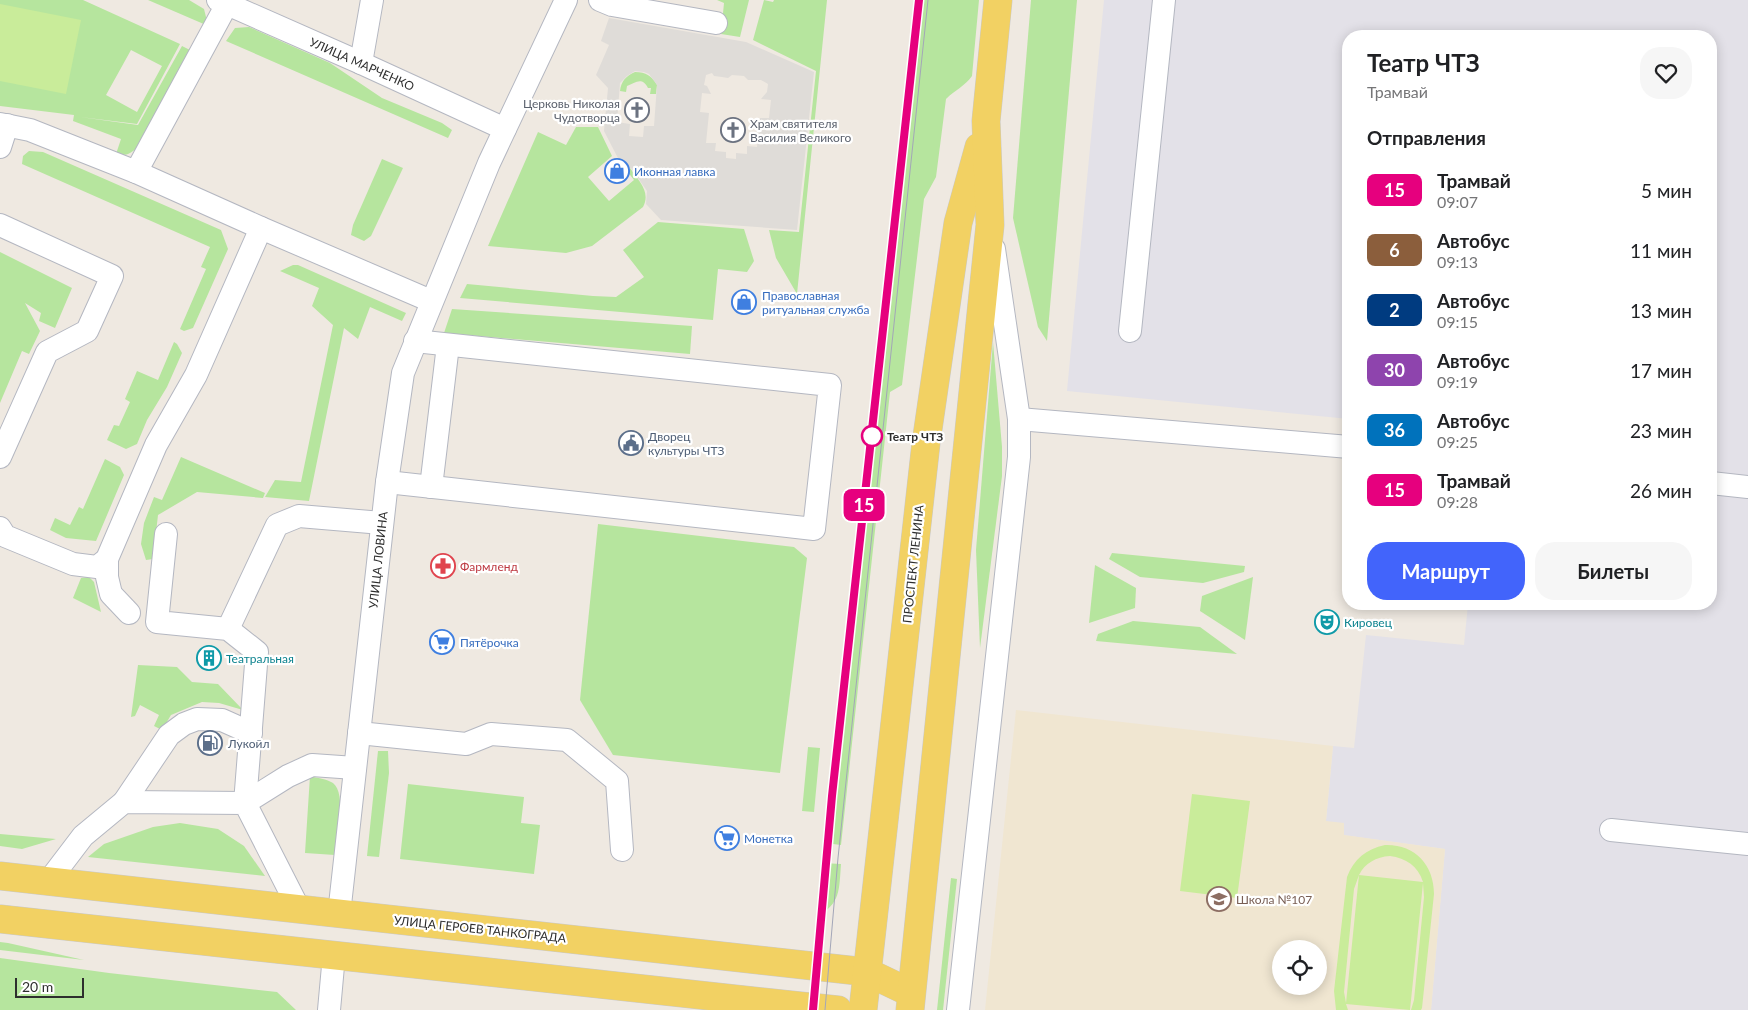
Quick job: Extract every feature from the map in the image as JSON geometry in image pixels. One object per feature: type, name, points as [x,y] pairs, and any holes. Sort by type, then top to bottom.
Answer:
[{"type":"main road","name":"ПРОСПЕКТ ЛЕНИНА","points":[[910,1002],[990,225],[986,121],[998,0]]},
{"type":"main road","name":"ПРОСПЕКТ ЛЕНИНА","points":[[863,1010],[926,443],[958,223],[986,121]]},
{"type":"main road","name":"УЛИЦА ГЕРОЕВ ТАНКОГРАДА","points":[[0,876],[868,972],[910,1002]]},
{"type":"main road","name":"УЛИЦА ЛОВИНА","points":[[334,955],[339,914]]},
{"type":"main road","points":[[0,919],[838,1010]]},
{"type":"main road","points":[[869,1010],[910,1002]]},
{"type":"street","points":[[361,63],[372,0]]},
{"type":"street","name":"УЛИЦА ЛОВИНА","points":[[339,914],[382,524],[403,372],[489,163],[566,0]]},
{"type":"street","points":[[600,0],[612,5],[716,23]]},
{"type":"street","points":[[1130,331],[1164,0]]},
{"type":"street","points":[[136,172],[222,2]]},
{"type":"street","name":"УЛИЦА МАРЧЕНКО","points":[[222,2],[361,63],[505,130]]},
{"type":"street","points":[[0,147],[3,125],[30,130],[136,172],[431,301]]},
{"type":"street","points":[[0,225],[112,276],[87,331],[47,352],[0,457]]},
{"type":"street","points":[[958,1010],[1019,457],[1019,419],[990,225]]},
{"type":"street","points":[[0,528],[5,536],[73,564],[97,568],[107,558],[156,445],[196,375],[261,228]]},
{"type":"street","points":[[387,482],[814,529],[830,386],[415,341]]},
{"type":"street","points":[[431,487],[448,345]]},
{"type":"street","points":[[1019,419],[1342,446]]},
{"type":"street","points":[[1717,484],[1748,487]]},
{"type":"street","points":[[228,629],[277,525],[299,516],[382,524]]},
{"type":"street","points":[[166,534],[157,622],[228,629],[257,652],[245,803],[299,909]]},
{"type":"street","points":[[107,558],[107,577],[111,594],[129,613]]},
{"type":"street","points":[[48,882],[83,836],[124,802],[169,735],[184,724],[196,719],[222,720],[251,733]]},
{"type":"street","points":[[359,734],[466,744],[492,734],[567,740],[617,782],[622,850]]},
{"type":"street","points":[[124,802],[245,803],[288,776],[312,765],[355,768]]},
{"type":"street","points":[[1611,830],[1748,844]]},
{"type":"street","name":"УЛИЦА ЛОВИНА","points":[[329,1010],[334,955]]},
{"type":"shaded area","points":[[1104,0],[1748,0],[1748,1010],[1431,1010],[1445,849],[1343,835],[1326,821],[1333,746],[1354,748],[1366,635],[1464,645],[1467,610],[1717,610],[1717,30],[1342,30],[1342,418],[1067,391]]},
{"type":"shaded area","points":[[609,18],[746,42],[814,72],[797,230],[661,220],[646,204],[647,191],[631,168],[623,171],[618,164],[620,162],[604,131],[608,88],[596,75],[609,45],[601,41]],"holes":[[[635,71],[649,74],[657,85],[654,126],[644,126],[643,137],[629,136],[630,124],[617,122],[620,83]],[[712,73],[714,76],[728,78],[732,75],[744,76],[748,80],[761,80],[768,84],[767,92],[761,99],[771,100],[769,118],[760,118],[757,147],[747,146],[747,154],[736,153],[736,159],[726,158],[726,152],[715,151],[716,143],[706,143],[709,113],[700,112],[702,93],[711,94],[707,86],[704,85],[706,75]]]},
{"type":"shaded area","name":"Школа №107","points":[[1016,710],[1333,746],[1326,821],[1344,823],[1344,835],[1445,849],[1431,1010],[985,1010]]},
{"type":"green space","points":[[0,0],[83,0],[180,44],[137,124],[80,117],[138,125],[182,46],[192,51],[138,147],[126,155],[116,154],[121,139],[73,121],[74,115],[0,106]],"holes":[[[131,50],[162,66],[137,112],[106,95]]]},
{"type":"green space","points":[[148,0],[189,0],[204,9],[206,25]]},
{"type":"green space","points":[[717,0],[749,0],[740,37],[721,34],[724,3]]},
{"type":"green space","points":[[764,0],[773,2],[774,0],[827,0],[797,294],[776,258],[769,230],[799,232],[816,71],[753,40]]},
{"type":"green space","points":[[916,0],[979,0],[972,76],[946,99],[936,177],[924,199],[902,385],[890,392],[841,845],[825,843]]},
{"type":"green space","points":[[1031,0],[1077,0],[1047,341],[1038,327],[1013,218]]},
{"type":"green space","points":[[0,4],[81,20],[66,94],[0,81]]},
{"type":"green space","points":[[249,27],[330,63],[382,98],[442,123],[452,130],[448,138],[226,41],[235,28]]},
{"type":"green space","points":[[635,72],[648,75],[653,79],[657,85],[656,94],[650,94],[651,88],[648,88],[641,81],[627,86],[626,92],[620,91],[624,79]]},
{"type":"green space","points":[[576,127],[598,127],[612,156],[588,177],[609,201],[634,180],[627,171],[630,168],[645,191],[646,196],[643,207],[592,246],[566,253],[488,246],[538,132],[566,145]]},
{"type":"green space","points":[[29,151],[43,152],[221,230],[228,249],[193,328],[184,331],[180,329],[206,269],[201,267],[210,247],[22,164],[23,156]]},
{"type":"green space","points":[[382,159],[403,168],[371,236],[364,241],[351,235],[353,225]]},
{"type":"green space","points":[[658,222],[744,229],[754,261],[747,272],[718,269],[713,320],[460,298],[467,284],[616,297],[644,277],[623,250]]},
{"type":"green space","points":[[0,252],[72,288],[55,328],[39,321],[41,313],[25,303],[40,331],[29,354],[22,351],[0,403]]},
{"type":"green space","points":[[293,265],[298,265],[406,313],[402,321],[370,307],[358,339],[344,328],[309,501],[265,497],[275,480],[301,482],[333,325],[312,306],[319,288],[280,271]]},
{"type":"green space","points":[[452,309],[692,326],[690,354],[444,333]]},
{"type":"green space","points":[[174,342],[182,353],[167,387],[147,420],[137,444],[126,449],[107,440],[114,425],[119,426],[130,402],[125,399],[137,371],[158,380]]},
{"type":"green space","points":[[993,342],[1002,447],[1002,476],[980,648],[976,550]]},
{"type":"green space","points":[[181,457],[265,493],[263,498],[197,492],[158,515],[153,559],[146,560],[141,544],[144,523],[154,497],[162,500]]},
{"type":"green space","points":[[105,459],[120,467],[124,475],[96,541],[66,538],[50,530],[55,518],[70,525],[79,507],[83,509]]},
{"type":"green space","points":[[598,524],[794,547],[807,558],[780,773],[613,755],[580,700]]},
{"type":"green space","points":[[1112,553],[1245,566],[1244,572],[1203,583],[1140,577],[1109,559]]},
{"type":"green space","points":[[1095,565],[1136,588],[1135,608],[1089,623]]},
{"type":"green space","points":[[89,577],[94,582],[101,612],[73,598],[81,578]]},
{"type":"green space","points":[[1253,577],[1245,640],[1200,611],[1202,596]]},
{"type":"green space","points":[[1133,621],[1200,627],[1237,654],[1096,641],[1098,634]]},
{"type":"green space","points":[[138,665],[177,667],[192,682],[218,684],[243,710],[219,703],[202,702],[171,715],[162,730],[154,726],[159,715],[140,705],[135,716],[131,717]]},
{"type":"green space","points":[[808,747],[820,748],[814,812],[802,811]]},
{"type":"green space","points":[[378,751],[388,751],[389,773],[379,857],[367,856]]},
{"type":"green space","points":[[310,776],[333,783],[340,796],[340,817],[335,855],[305,853]]},
{"type":"green space","points":[[408,784],[524,797],[521,823],[540,825],[534,874],[400,859]]},
{"type":"green space","points":[[1192,794],[1250,801],[1237,898],[1180,891]]},
{"type":"green space","points":[[180,823],[218,829],[244,846],[265,876],[88,857],[104,844],[153,827]]},
{"type":"green space","points":[[0,834],[56,839],[22,849],[0,846]]},
{"type":"green space","points":[[1385,845],[1395,846],[1413,852],[1426,865],[1433,883],[1434,894],[1421,1010],[1411,1010],[1414,1000],[1424,897],[1423,883],[1410,1010],[1346,1004],[1348,1010],[1336,1010],[1334,991],[1347,877],[1357,860],[1366,852]],"holes":[[[1390,856],[1396,857],[1415,867],[1423,882],[1359,875],[1361,871],[1376,859]],[[1359,875],[1346,1003],[1344,992],[1354,889]]]},
{"type":"green space","points":[[823,863],[841,864],[840,881],[835,901],[817,916]]},
{"type":"green space","points":[[951,878],[957,879],[943,1010],[937,1010]]},
{"type":"green space","points":[[0,942],[8,943],[84,960],[0,950]]},
{"type":"green space","points":[[0,958],[109,973],[277,992],[296,1010],[0,1010]]},
{"type":"tram line","points":[[813,1010],[832,796],[919,0]]},
{"type":"tram line","name":"15","points":[[813,1010],[832,796],[919,0]]},
{"type":"tram line","points":[[825,1010],[838,858],[928,0]]},
{"type":"place","name":"Церковь Николая Чудотворца","points":[[637,110]]},
{"type":"place","name":"Храм святителя Василия Великого","points":[[733,130]]},
{"type":"place","name":"Иконная лавка","points":[[617,171]]},
{"type":"place","name":"Православная ритуальная служба","points":[[744,302]]},
{"type":"place","name":"Театр ЧТЗ","points":[[872,436]]},
{"type":"place","name":"Дворец культуры ЧТЗ","points":[[631,443]]},
{"type":"place","name":"Фармленд","points":[[443,566]]},
{"type":"place","name":"Кировец","points":[[1327,622]]},
{"type":"place","name":"Пятёрочка","points":[[442,642]]},
{"type":"place","name":"Театральная","points":[[209,658]]},
{"type":"place","name":"Лукойл","points":[[210,743]]},
{"type":"place","name":"Монетка","points":[[727,838]]},
{"type":"place","name":"Школа №107","points":[[1219,899]]}]
